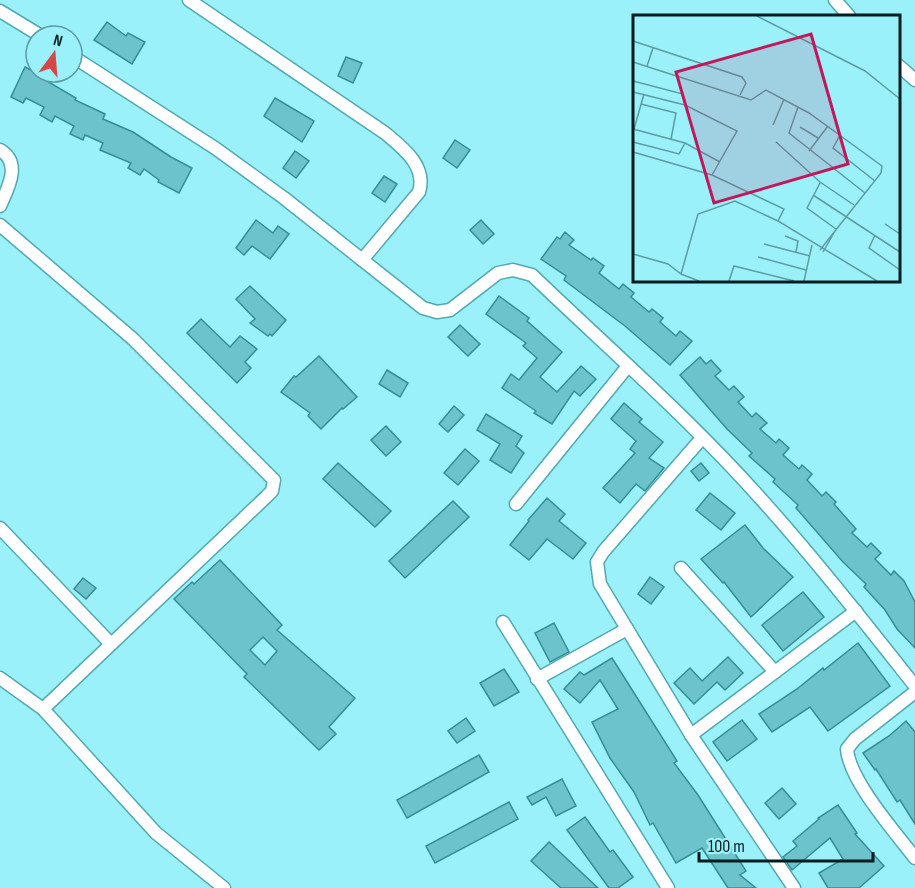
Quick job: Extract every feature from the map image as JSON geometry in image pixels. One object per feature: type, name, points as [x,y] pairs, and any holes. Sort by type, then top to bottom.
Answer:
[{"type":"street","points":[[189,0],[385,133],[403,147],[418,167],[422,182],[419,192],[362,261]]},
{"type":"street","points":[[834,0],[848,15]]},
{"type":"street","points":[[0,11],[24,26]]},
{"type":"street","points":[[84,64],[215,148],[284,198],[423,308],[437,312],[450,310],[498,273],[513,270],[532,275],[702,438],[760,498],[915,686]]},
{"type":"street","points":[[900,67],[915,80]]},
{"type":"street","points":[[0,150],[6,153],[13,167],[10,183],[0,206]]},
{"type":"street","points":[[0,225],[133,339],[274,480],[272,490],[266,497],[43,709]]},
{"type":"street","points":[[516,504],[628,366]]},
{"type":"street","points":[[702,438],[603,552],[597,562],[600,584],[691,735],[794,888]]},
{"type":"street","points":[[0,528],[111,644]]},
{"type":"street","points":[[681,567],[775,672]]},
{"type":"street","points":[[691,735],[855,611]]},
{"type":"street","points":[[503,622],[668,888]]},
{"type":"street","points":[[537,679],[627,629]]},
{"type":"street","points":[[0,678],[43,709],[156,833],[224,888]]},
{"type":"street","points":[[915,692],[855,739],[847,749],[848,761],[856,779],[915,858]]},
{"type":"building","points":[[107,22],[126,36],[128,33],[145,42],[132,64],[94,40]]},
{"type":"building","points":[[346,57],[362,63],[353,83],[338,76]]},
{"type":"building","points":[[24,69],[24,84],[52,84],[76,98],[75,100],[105,114],[103,119],[133,132],[192,168],[179,193],[158,182],[159,180],[144,169],[140,175],[128,168],[131,163],[100,150],[103,143],[85,135],[83,140],[70,134],[74,126],[55,116],[52,122],[40,115],[44,107],[26,98],[23,103],[11,97]]},
{"type":"building","points":[[275,98],[314,121],[302,142],[264,116]]},
{"type":"building","points":[[455,140],[470,150],[457,168],[443,158]]},
{"type":"building","points":[[295,151],[309,161],[296,178],[283,168]]},
{"type":"building","points":[[384,176],[397,184],[385,202],[372,193]]},
{"type":"building","points":[[256,220],[273,233],[278,226],[289,234],[270,259],[252,246],[244,255],[236,248]]},
{"type":"building","points":[[481,220],[494,234],[483,244],[470,230]]},
{"type":"building","points":[[565,232],[574,240],[569,245],[604,266],[599,273],[619,289],[623,284],[634,293],[631,297],[649,312],[652,309],[663,318],[660,322],[676,336],[680,331],[692,341],[670,365],[625,326],[564,280],[566,276],[541,259],[557,237],[560,239]]},
{"type":"building","points":[[250,286],[286,320],[272,336],[270,334],[268,336],[250,323],[255,319],[236,299]]},
{"type":"building","points":[[499,296],[529,318],[527,321],[562,352],[540,377],[557,392],[581,366],[596,379],[580,396],[574,391],[552,424],[502,388],[511,374],[519,380],[537,358],[523,346],[526,343],[486,314]]},
{"type":"building","points":[[201,319],[230,347],[240,336],[257,349],[245,362],[251,368],[237,383],[187,333]]},
{"type":"building","points":[[460,325],[480,344],[468,356],[448,337]]},
{"type":"building","points":[[319,356],[357,397],[321,429],[308,416],[310,413],[281,392],[294,376],[296,377]]},
{"type":"building","points":[[700,357],[706,364],[711,360],[721,371],[715,376],[729,390],[734,386],[744,397],[738,402],[752,417],[756,413],[767,423],[760,429],[776,443],[779,439],[789,448],[783,455],[799,469],[802,465],[812,474],[807,480],[822,496],[826,492],[836,502],[834,504],[856,529],[852,533],[867,547],[871,543],[881,553],[875,559],[891,575],[894,571],[904,581],[915,602],[915,648],[864,587],[866,584],[843,562],[796,508],[798,505],[773,482],[775,479],[749,456],[752,453],[727,429],[680,375]]},
{"type":"building","points":[[387,370],[408,383],[400,397],[379,384]]},
{"type":"building","points":[[624,403],[642,419],[639,422],[663,442],[649,458],[664,468],[645,491],[636,484],[620,503],[603,488],[635,453],[630,449],[636,441],[611,419]]},
{"type":"building","points":[[454,406],[464,415],[448,432],[439,424]]},
{"type":"building","points":[[486,414],[522,436],[516,446],[524,453],[511,473],[490,460],[500,444],[477,430]]},
{"type":"building","points":[[386,426],[401,442],[386,456],[371,440]]},
{"type":"building","points":[[465,449],[479,461],[458,485],[444,473]]},
{"type":"building","points":[[338,463],[391,511],[375,527],[323,479]]},
{"type":"building","points":[[701,463],[709,473],[699,481],[691,471]]},
{"type":"building","points":[[710,493],[735,513],[721,530],[696,510]]},
{"type":"building","points":[[547,498],[565,514],[559,521],[586,543],[573,559],[547,539],[529,560],[510,545]]},
{"type":"building","points":[[453,501],[469,517],[405,578],[389,561]]},
{"type":"building","points":[[745,525],[763,548],[793,577],[751,617],[724,582],[701,559]]},
{"type":"building","points":[[220,560],[282,625],[277,630],[355,698],[329,727],[336,734],[319,750],[244,677],[247,674],[174,599],[192,582],[194,584]],"holes":[[[263,637],[277,651],[265,665],[250,650]]]},
{"type":"building","points":[[650,577],[664,587],[651,604],[638,594]]},
{"type":"building","points":[[83,578],[96,588],[86,599],[74,589]]},
{"type":"building","points":[[803,592],[824,617],[783,651],[762,625]]},
{"type":"building","points":[[554,623],[569,652],[550,662],[535,633]]},
{"type":"building","points":[[858,643],[890,686],[828,731],[810,707],[772,732],[759,714],[797,689],[823,668],[824,670]]},
{"type":"building","points":[[728,657],[743,673],[725,690],[717,682],[694,704],[674,683],[690,668],[702,681]]},
{"type":"building","points":[[612,658],[677,761],[674,763],[698,795],[746,871],[740,875],[756,888],[728,888],[702,848],[676,863],[653,823],[650,825],[634,792],[610,758],[592,722],[618,709],[600,680],[580,703],[564,689],[580,672],[584,675]]},
{"type":"building","points":[[504,669],[519,692],[494,706],[480,683]]},
{"type":"building","points":[[466,718],[475,731],[457,743],[448,731]]},
{"type":"building","points":[[742,720],[757,739],[727,761],[713,742]]},
{"type":"building","points":[[906,721],[915,732],[915,824],[900,800],[897,802],[863,753],[889,736]]},
{"type":"building","points":[[479,755],[489,772],[407,818],[397,800]]},
{"type":"building","points":[[562,779],[576,806],[556,816],[546,797],[532,805],[527,797]]},
{"type":"building","points":[[782,788],[796,804],[779,819],[765,803]]},
{"type":"building","points":[[509,802],[518,819],[435,863],[426,846]]},
{"type":"building","points":[[838,805],[857,833],[855,834],[884,866],[859,888],[828,888],[819,873],[843,859],[830,838],[792,870],[783,857],[797,846],[793,841],[818,818]]},
{"type":"building","points":[[585,817],[610,852],[613,850],[633,877],[618,888],[609,888],[567,830]]},
{"type":"building","points":[[549,842],[598,888],[561,888],[531,861]]}]
